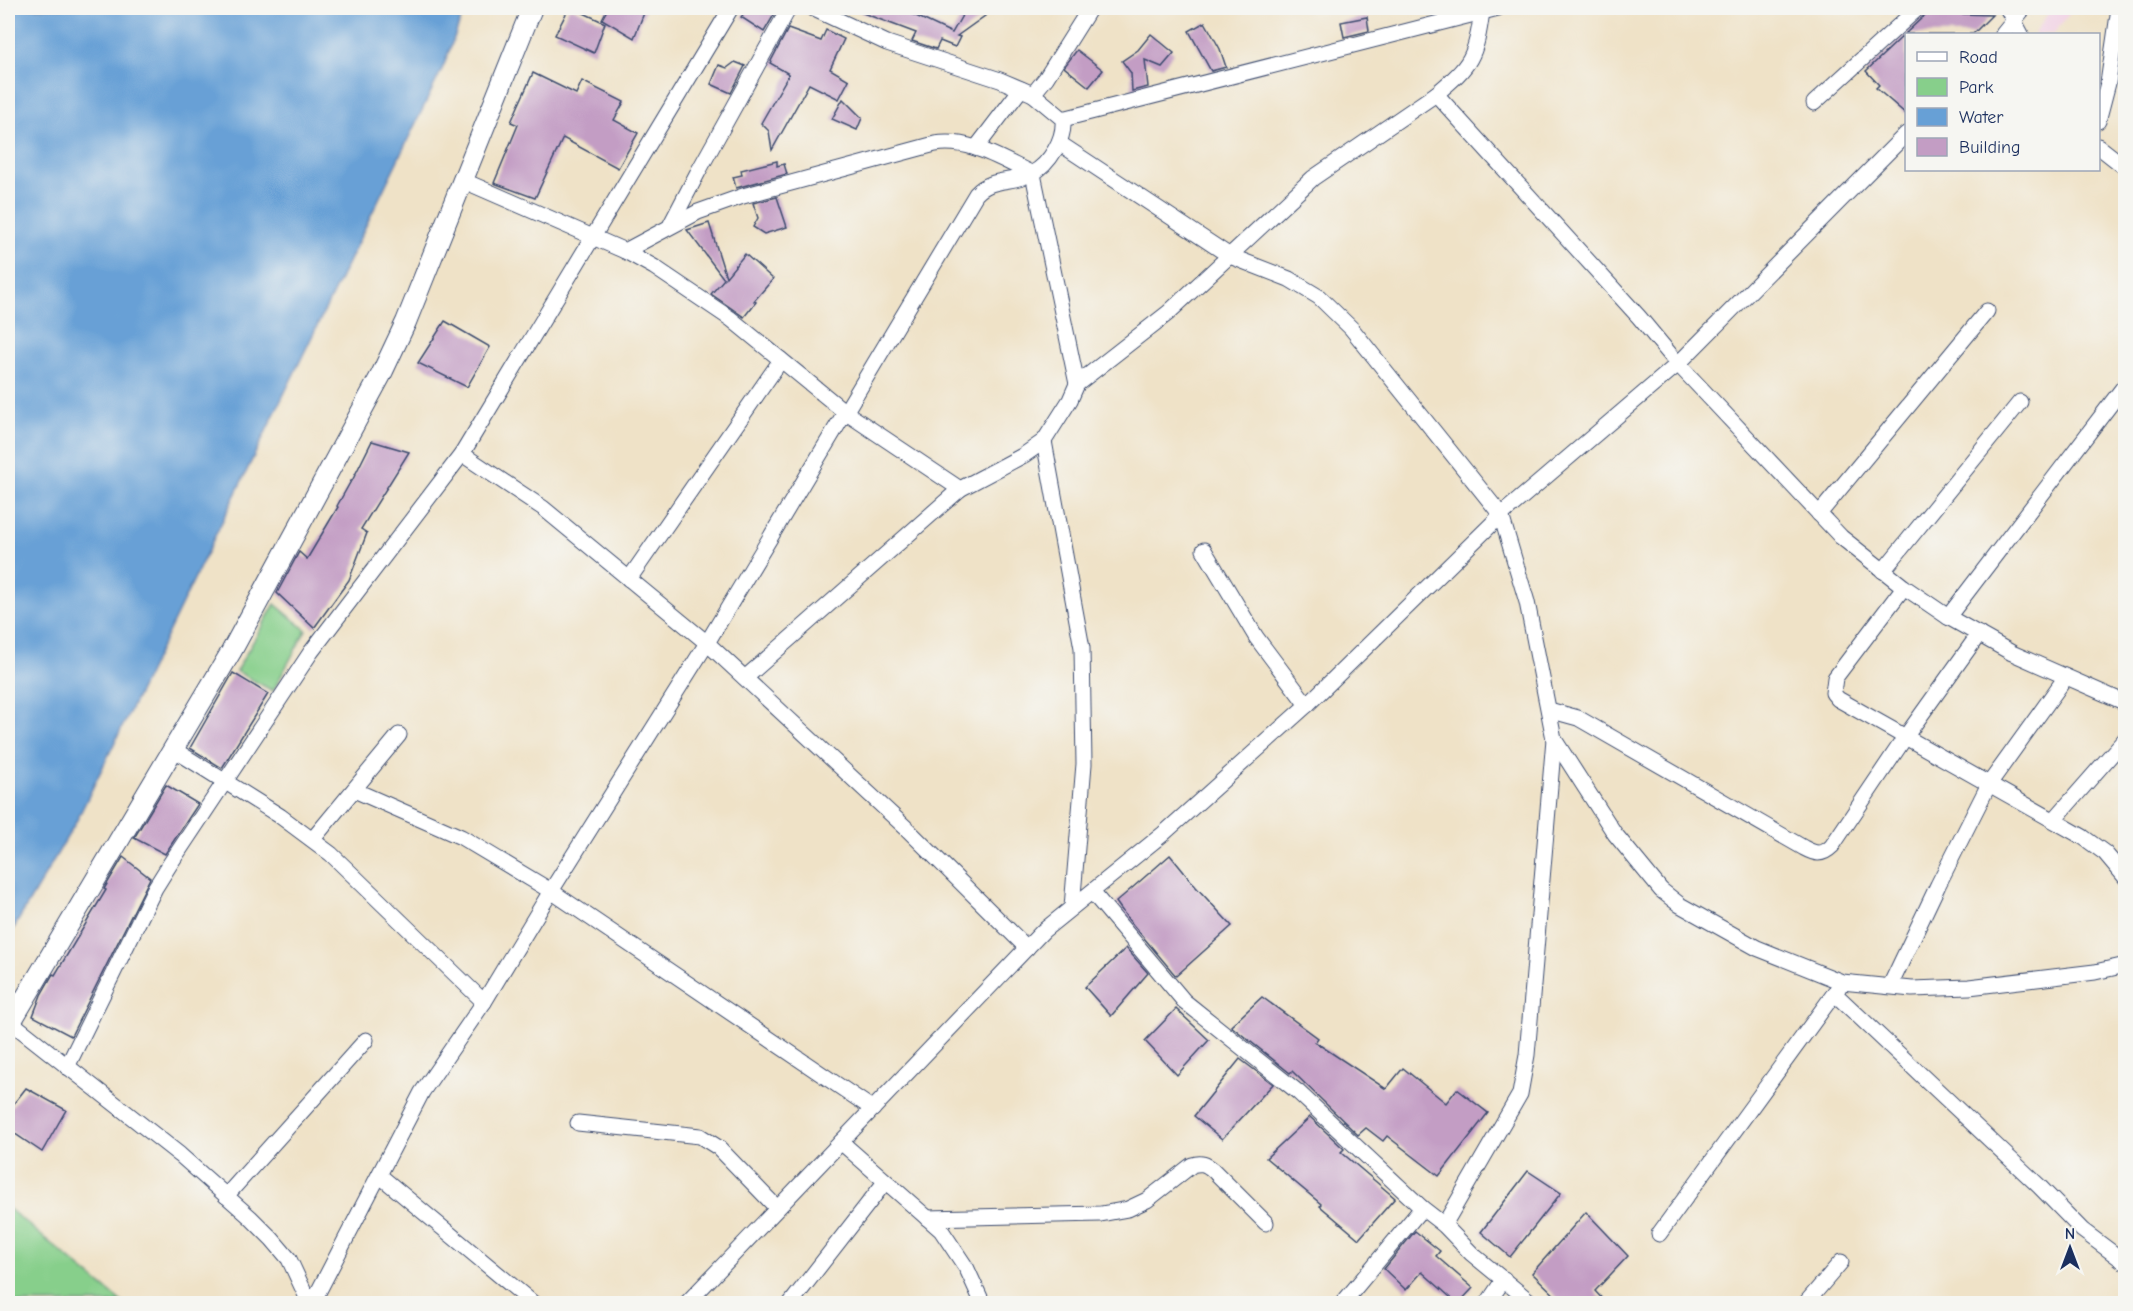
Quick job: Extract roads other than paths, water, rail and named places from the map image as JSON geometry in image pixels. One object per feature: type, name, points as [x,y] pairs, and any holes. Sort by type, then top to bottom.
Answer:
[{"type":"street","points":[[311,1304],[289,1259],[272,1239],[226,1196],[180,1155],[9,1024],[231,652],[381,375],[406,322],[532,8]]},
{"type":"street","points":[[67,1067],[155,888],[223,781],[311,652],[462,454],[731,8]]},
{"type":"street","points":[[671,224],[789,8]]},
{"type":"street","points":[[311,1304],[422,1092],[484,1002],[707,643],[976,194],[982,187],[1033,174],[1050,158],[1059,143],[1064,130],[1063,119],[1027,91],[887,43],[812,8]]},
{"type":"street","points":[[976,148],[1027,91],[1046,78],[1090,8]]},
{"type":"street","points":[[1063,119],[1498,8]]},
{"type":"street","points":[[1814,103],[1918,8]]},
{"type":"street","points":[[2007,8],[2018,28]]},
{"type":"street","points":[[2018,28],[2024,8]]},
{"type":"street","points":[[2100,113],[2108,83],[2119,8]]},
{"type":"street","points":[[745,678],[960,489],[1024,455],[1044,441],[1070,400],[1077,384],[1168,313],[1314,178],[1459,76],[1472,60],[1478,41],[1482,11]]},
{"type":"street","points":[[1436,94],[1639,317],[1678,364],[1841,537],[1904,587],[1948,617],[2012,653],[2126,703]]},
{"type":"street","points":[[686,1304],[1043,931],[1163,834],[1308,705],[1501,515],[1678,364],[1905,135]]},
{"type":"street","points":[[625,251],[671,224],[742,196],[935,144],[949,142],[976,148],[1033,174]]},
{"type":"street","points":[[1059,143],[1230,256],[1288,279],[1320,297],[1351,328],[1501,515],[1527,602],[1554,739],[1527,1055],[1520,1094],[1444,1225]]},
{"type":"street","points":[[2100,148],[2126,168]]},
{"type":"street","points":[[1033,174],[1077,384]]},
{"type":"street","points":[[462,180],[625,251],[654,267],[722,313],[845,412],[960,489]]},
{"type":"street","points":[[1819,514],[1987,311]]},
{"type":"street","points":[[629,579],[781,360]]},
{"type":"street","points":[[1948,617],[2126,384]]},
{"type":"street","points":[[1883,571],[2020,402]]},
{"type":"street","points":[[1044,441],[1082,648],[1084,764],[1072,907]]},
{"type":"street","points":[[462,454],[543,508],[707,643],[905,827],[1027,948]]},
{"type":"street","points":[[1204,550],[1256,637],[1308,705]]},
{"type":"street","points":[[1904,587],[1835,678],[1833,693],[1838,699],[2083,837],[2105,853],[2126,878]]},
{"type":"street","points":[[1549,710],[1578,718],[1815,854],[1827,851],[1832,846],[1906,736],[1979,634]]},
{"type":"street","points":[[1890,986],[1989,783],[2066,677]]},
{"type":"street","points":[[313,839],[399,735]]},
{"type":"street","points":[[2054,820],[2126,738]]},
{"type":"street","points":[[1554,739],[1615,834],[1661,890],[1680,905],[1757,948],[1838,988],[2082,1230],[2126,1263]]},
{"type":"street","points":[[172,748],[313,839],[357,878],[484,1002]]},
{"type":"street","points":[[354,790],[460,837],[551,891],[873,1109]]},
{"type":"street","points":[[1092,892],[1184,1001],[1298,1092],[1422,1208],[1444,1225],[1472,1254],[1533,1304]]},
{"type":"street","points":[[1838,988],[1969,987],[2095,972],[2126,965]]},
{"type":"street","points":[[1659,1234],[1838,988]]},
{"type":"street","points":[[226,1196],[366,1040]]},
{"type":"street","points":[[578,1123],[700,1137],[719,1148],[777,1208]]},
{"type":"street","points":[[841,1142],[941,1230],[967,1269],[983,1304]]},
{"type":"street","points":[[927,1218],[1101,1214],[1128,1209],[1147,1200],[1192,1165],[1201,1163],[1214,1170],[1266,1223]]},
{"type":"street","points":[[379,1175],[534,1304]]},
{"type":"street","points":[[790,1304],[885,1182]]},
{"type":"street","points":[[1346,1302],[1422,1208]]},
{"type":"street","points":[[1805,1304],[1841,1262]]},
{"type":"street","points":[[1487,1304],[1504,1280]]},
{"type":"water","points":[[8,8],[465,8],[444,65],[76,822],[8,938]]}]
